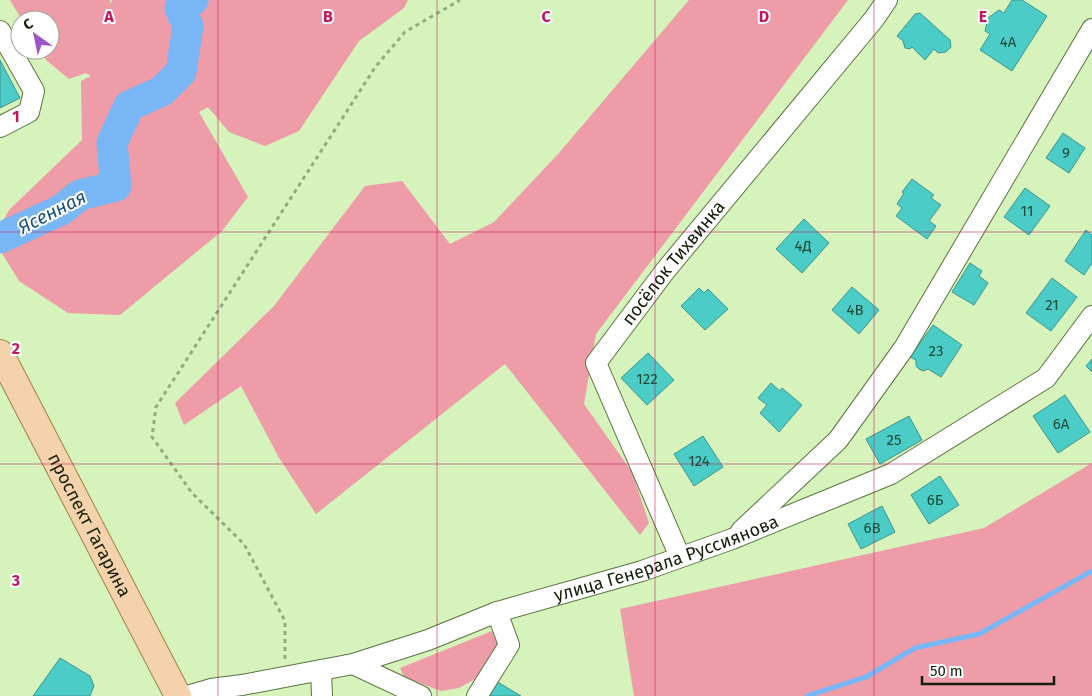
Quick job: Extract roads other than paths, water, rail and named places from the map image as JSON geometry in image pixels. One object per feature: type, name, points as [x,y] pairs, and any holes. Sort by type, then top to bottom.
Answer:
[{"type":"main road","name":"проспект Гагарина","points":[[0,353],[178,696]]},
{"type":"lane","name":"посёлок Тихвинка","points":[[680,558],[596,362],[665,271],[874,19],[887,0]]},
{"type":"lane","points":[[732,539],[838,440],[904,348],[1092,29]]},
{"type":"lane","points":[[0,31],[34,91],[29,112],[0,127]]},
{"type":"lane","name":"улица Генерала Руссиянова","points":[[187,696],[211,689],[353,664],[428,640],[497,612],[642,571],[680,558],[732,539],[891,474],[1046,378],[1092,316]]},
{"type":"lane","points":[[477,696],[509,645],[497,612]]},
{"type":"lane","points":[[353,664],[421,696]]},
{"type":"lane","points":[[321,670],[322,696]]},
{"type":"waterway","name":"Ясенная","points":[[0,238],[61,210],[80,195],[116,186],[112,143],[129,106],[162,91],[181,72],[188,26],[180,8],[193,0]]},
{"type":"waterway","points":[[807,696],[866,677],[915,648],[979,634],[1092,571]]}]
